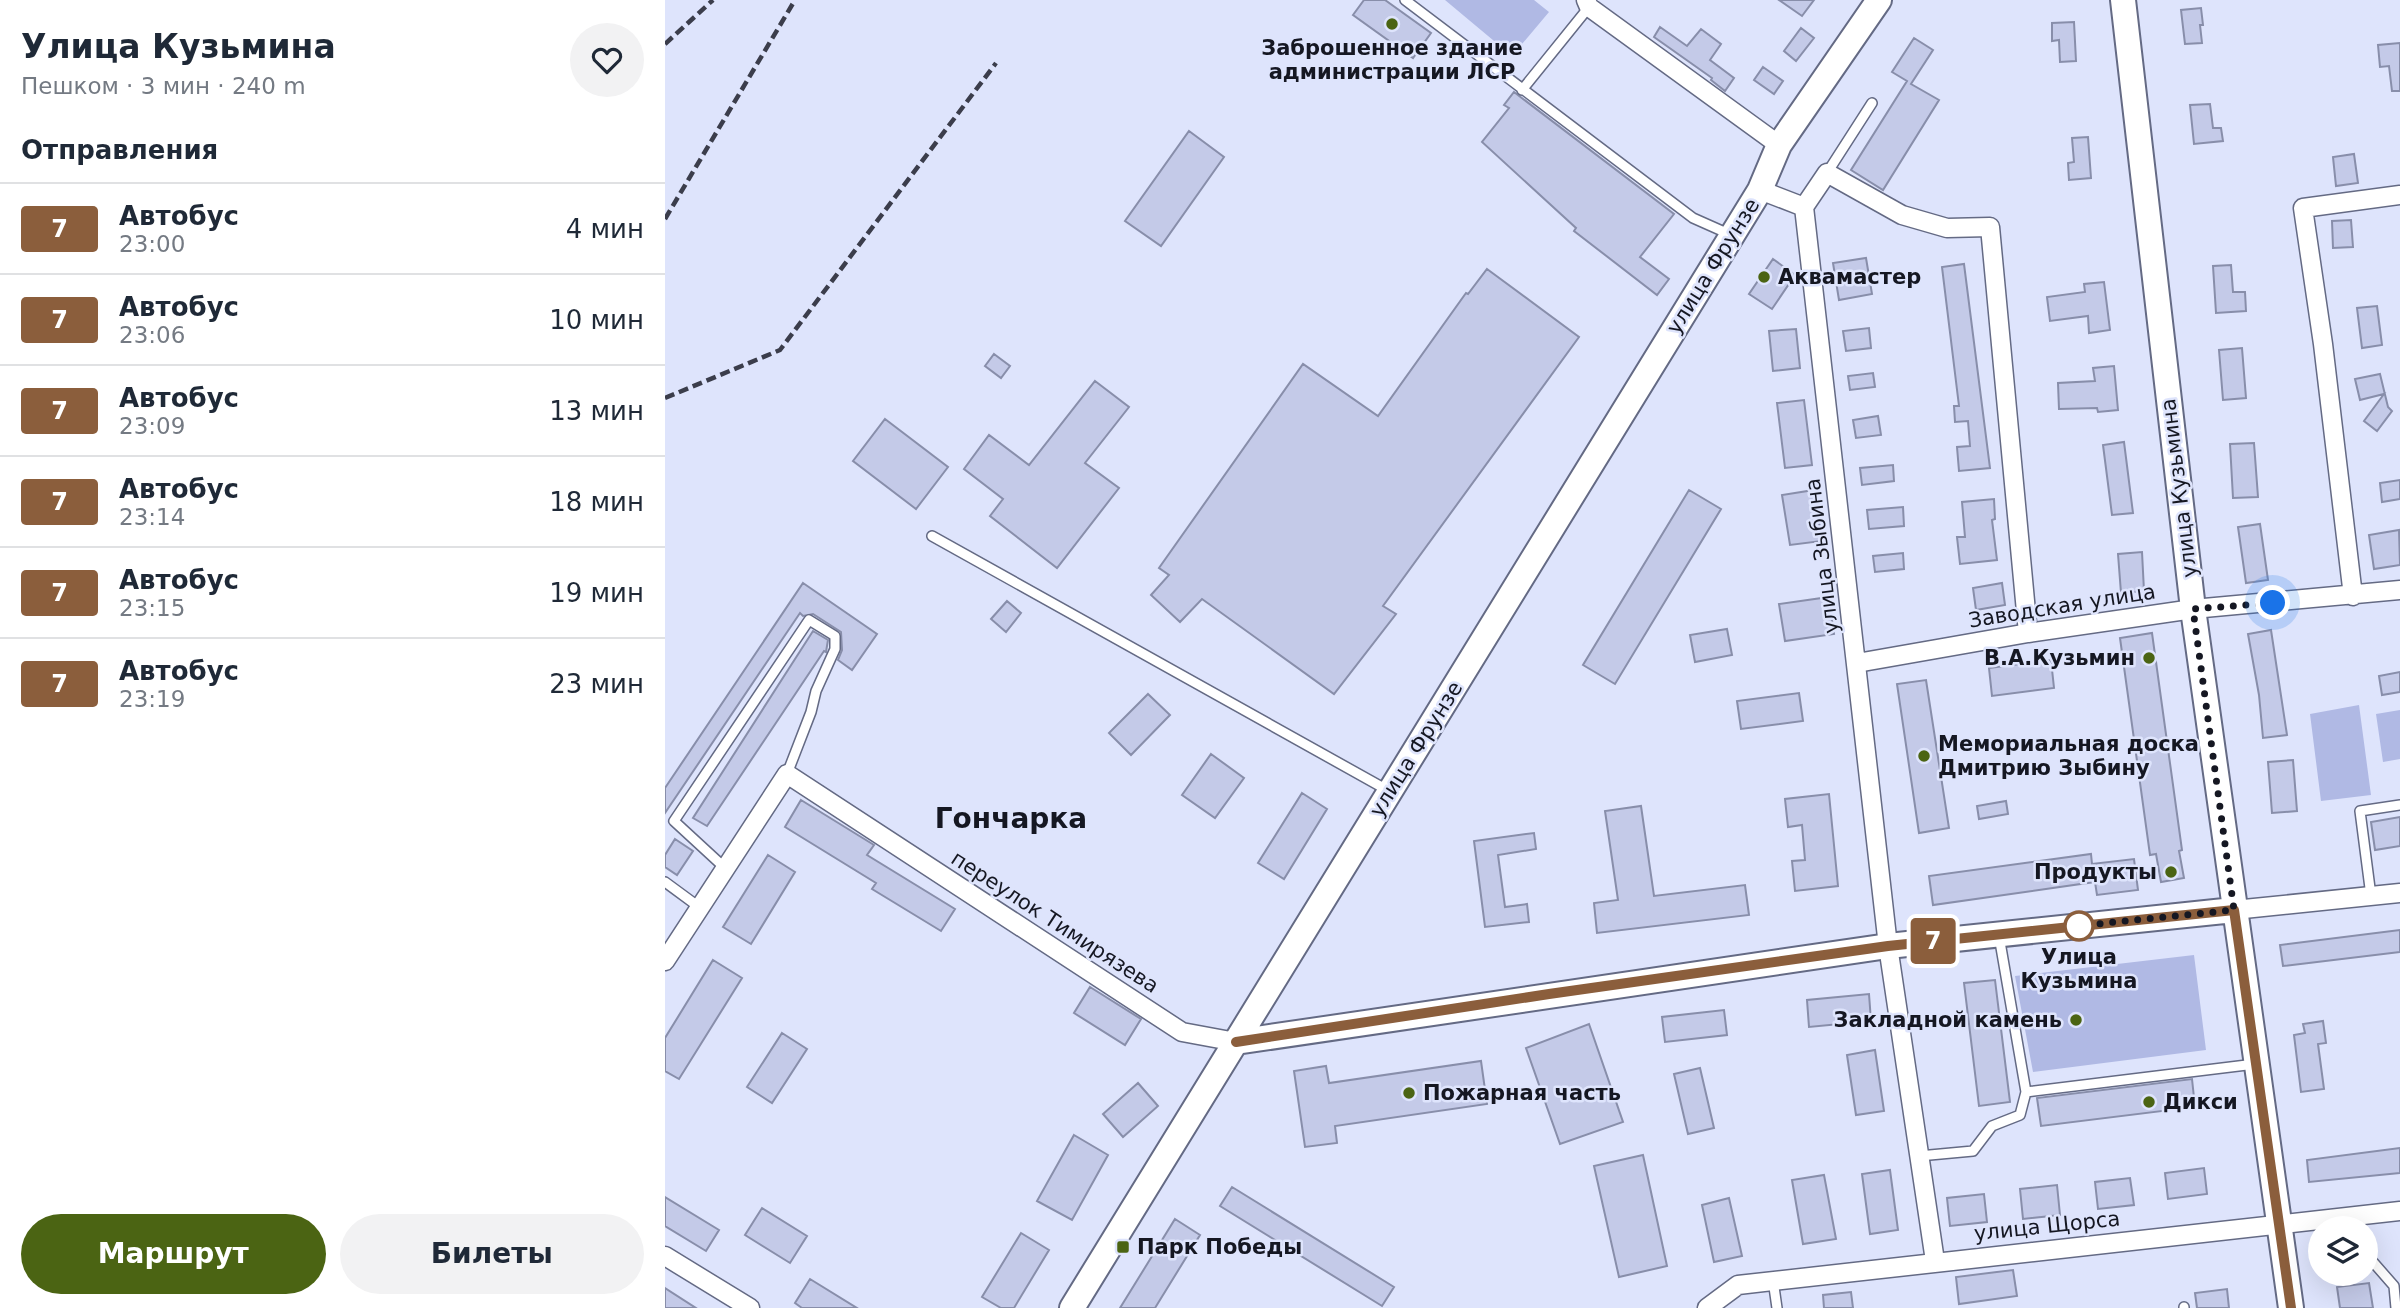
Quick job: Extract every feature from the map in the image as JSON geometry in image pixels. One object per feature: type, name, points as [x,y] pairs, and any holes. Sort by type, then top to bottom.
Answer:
[{"type":"street","name":"улица Фрунзе","points":[[1072,1308],[1761,190],[1779,145],[1879,0]]},
{"type":"street","name":"улица Кузьмина","points":[[2123,0],[2193,609],[2291,1308]]},
{"type":"street","points":[[1587,3],[1779,145]]},
{"type":"street","points":[[1761,190],[1804,207],[1827,173],[1902,215],[1947,228],[1990,227],[2028,633]]},
{"type":"street","points":[[2353,596],[2323,344],[2303,208],[2400,195]]},
{"type":"street","name":"улица Зыбина","points":[[1804,207],[1888,946],[1934,1261]]},
{"type":"street","name":"Заводская улица","points":[[1857,663],[2028,633],[2193,609],[2400,590]]},
{"type":"street","points":[[665,961],[787,774]]},
{"type":"street","name":"переулок Тимирязева","points":[[787,774],[1182,1032],[1236,1042]]},
{"type":"street","points":[[1236,1042],[1888,946],[2400,893]]},
{"type":"street","name":"улица Щорса","points":[[2375,1216],[2400,1211]]},
{"type":"street","name":"улица Щорса","points":[[1707,1308],[1738,1285],[1773,1280],[2279,1224],[2308,1224]]},
{"type":"street","points":[[665,1256],[750,1308]]},
{"type":"lane","points":[[1405,0],[1693,218],[1731,235]]},
{"type":"lane","points":[[1522,90],[1587,3]]},
{"type":"lane","points":[[1827,173],[1872,103]]},
{"type":"lane","points":[[932,536],[1390,792]]},
{"type":"lane","points":[[725,868],[674,821],[809,620],[835,636],[835,649],[816,691],[811,712],[787,774]]},
{"type":"lane","points":[[2371,896],[2360,811],[2400,805]]},
{"type":"lane","points":[[665,882],[699,907]]},
{"type":"lane","points":[[1919,1156],[1973,1151],[1992,1126],[2020,1115],[2026,1092],[1999,934]]},
{"type":"lane","points":[[2026,1092],[2256,1064]]},
{"type":"lane","points":[[2378,1266],[2397,1286],[2396,1308]]},
{"type":"lane","points":[[1773,1280],[1777,1308]]},
{"type":"shaded area","points":[[1445,0],[1534,0],[1549,12],[1512,56]]},
{"type":"shaded area","points":[[2359,705],[2371,795],[2321,801],[2310,714]]},
{"type":"shaded area","points":[[2400,710],[2400,759],[2383,762],[2376,714]]},
{"type":"shaded area","points":[[2194,955],[2206,1050],[2033,1072],[2015,976]]},
{"type":"building","name":"Заброшенное здание администрации ЛСР","points":[[1364,0],[1385,0],[1431,33],[1413,58],[1353,15]]},
{"type":"building","points":[[1779,0],[1814,0],[1802,16]]},
{"type":"building","points":[[2201,8],[2202,43],[2185,44],[2181,10]]},
{"type":"building","points":[[2074,22],[2076,61],[2060,62],[2059,40],[2052,41],[2052,23]]},
{"type":"building","points":[[1660,27],[1687,46],[1701,29],[1721,44],[1710,60],[1734,78],[1725,91],[1711,80],[1712,78],[1654,37]]},
{"type":"building","points":[[1801,28],[1814,38],[1796,61],[1784,51]]},
{"type":"building","points":[[1914,38],[1933,50],[1911,84],[1939,100],[1883,190],[1851,170],[1907,81],[1892,72]]},
{"type":"building","points":[[2400,43],[2400,91],[2392,91],[2389,66],[2380,67],[2378,45]]},
{"type":"building","points":[[1763,67],[1783,81],[1774,94],[1754,80]]},
{"type":"building","points":[[1514,92],[1674,214],[1640,257],[1669,279],[1657,295],[1574,231],[1576,228],[1482,142],[1509,108],[1504,105]]},
{"type":"building","points":[[2210,104],[2213,128],[2221,128],[2223,141],[2194,144],[2190,105]]},
{"type":"building","points":[[1189,131],[1224,157],[1161,246],[1125,221]]},
{"type":"building","points":[[2088,137],[2091,178],[2069,180],[2068,163],[2074,162],[2072,138]]},
{"type":"building","points":[[2354,154],[2358,183],[2336,186],[2333,157]]},
{"type":"building","points":[[2351,220],[2353,247],[2333,248],[2332,221]]},
{"type":"building","points":[[1866,258],[1872,294],[1839,300],[1833,263]]},
{"type":"building","points":[[1773,259],[1795,275],[1772,309],[1749,294]]},
{"type":"building","points":[[1964,264],[1990,468],[1959,471],[1957,447],[1970,446],[1968,421],[1955,422],[1954,406],[1959,406],[1942,267]]},
{"type":"building","points":[[2231,265],[2233,292],[2245,292],[2246,311],[2216,313],[2213,266]]},
{"type":"building","points":[[1487,269],[1579,337],[1383,606],[1396,614],[1334,694],[1202,599],[1180,622],[1151,595],[1169,575],[1159,568],[1303,364],[1378,416],[1466,293],[1468,294]]},
{"type":"building","points":[[2104,282],[2110,330],[2089,333],[2088,316],[2050,321],[2047,297],[2085,292],[2084,284]]},
{"type":"building","points":[[2377,306],[2382,345],[2362,348],[2357,308]]},
{"type":"building","points":[[1869,328],[1871,348],[1846,351],[1843,331]]},
{"type":"building","points":[[1796,329],[1800,368],[1773,371],[1769,331]]},
{"type":"building","points":[[2242,348],[2246,398],[2223,400],[2219,350]]},
{"type":"building","points":[[994,354],[1010,366],[1001,378],[985,366]]},
{"type":"building","points":[[2114,366],[2118,410],[2098,412],[2097,408],[2059,409],[2058,383],[2095,381],[2093,368]]},
{"type":"building","points":[[1873,373],[1875,387],[1850,390],[1848,376]]},
{"type":"building","points":[[2380,374],[2388,407],[2392,411],[2377,431],[2364,421],[2384,394],[2360,400],[2355,379]]},
{"type":"building","points":[[1095,381],[1129,407],[1085,463],[1119,488],[1057,568],[990,516],[1003,499],[964,469],[989,435],[1029,465]]},
{"type":"building","points":[[1804,400],[1812,465],[1785,468],[1777,403]]},
{"type":"building","points":[[1878,416],[1881,435],[1856,438],[1853,420]]},
{"type":"building","points":[[885,419],[948,467],[916,509],[853,461]]},
{"type":"building","points":[[2124,442],[2133,513],[2112,515],[2103,445]]},
{"type":"building","points":[[2254,443],[2258,497],[2233,498],[2230,444]]},
{"type":"building","points":[[1893,465],[1894,481],[1862,485],[1860,468]]},
{"type":"building","points":[[2400,480],[2400,499],[2382,502],[2380,483]]},
{"type":"building","points":[[1689,490],[1721,509],[1615,684],[1583,665]]},
{"type":"building","points":[[1814,490],[1822,541],[1790,545],[1782,495]]},
{"type":"building","points":[[1994,499],[1995,519],[1992,520],[1997,560],[1960,564],[1957,537],[1965,537],[1962,502]]},
{"type":"building","points":[[1903,507],[1904,526],[1869,529],[1867,510]]},
{"type":"building","points":[[2260,524],[2268,580],[2246,583],[2238,527]]},
{"type":"building","points":[[2399,530],[2400,565],[2374,569],[2369,535]]},
{"type":"building","points":[[2142,552],[2144,591],[2121,593],[2118,554]]},
{"type":"building","points":[[1903,553],[1904,569],[1875,572],[1873,556]]},
{"type":"building","points":[[803,583],[877,634],[852,670],[838,660],[842,650],[841,632],[813,614],[803,616],[800,613],[665,813],[665,788]]},
{"type":"building","points":[[2002,583],[2005,605],[1976,610],[1973,588]]},
{"type":"building","points":[[1829,597],[1834,634],[1785,641],[1779,604]]},
{"type":"building","points":[[1007,601],[1021,613],[1006,632],[991,619]]},
{"type":"building","points":[[1727,629],[1732,655],[1695,662],[1690,635]]},
{"type":"building","points":[[2271,630],[2287,735],[2263,738],[2259,695],[2248,634]]},
{"type":"building","points":[[813,631],[828,640],[826,652],[824,651],[707,826],[693,818]]},
{"type":"building","points":[[2152,633],[2184,878],[2161,882],[2156,854],[2150,855],[2120,638]]},
{"type":"building","points":[[2051,660],[2054,688],[1992,696],[1989,668]]},
{"type":"building","points":[[2400,672],[2400,692],[2382,695],[2379,676]]},
{"type":"building","points":[[1926,680],[1949,828],[1919,833],[1897,684]]},
{"type":"building","points":[[1799,693],[1803,721],[1741,729],[1737,701]]},
{"type":"building","points":[[1148,694],[1170,715],[1131,755],[1109,733]]},
{"type":"building","points":[[1211,754],[1244,778],[1215,818],[1182,795]]},
{"type":"building","points":[[2293,760],[2297,811],[2272,813],[2268,762]]},
{"type":"building","points":[[1302,793],[1327,809],[1284,879],[1258,863]]},
{"type":"building","points":[[1829,794],[1838,886],[1795,891],[1792,861],[1805,860],[1802,825],[1788,827],[1785,799]]},
{"type":"building","points":[[801,800],[874,845],[867,855],[955,909],[941,931],[872,889],[876,883],[785,827]]},
{"type":"building","points":[[2006,801],[2008,814],[1979,819],[1977,806]]},
{"type":"building","points":[[1641,806],[1654,896],[1745,885],[1749,915],[1597,933],[1594,903],[1618,900],[1605,811]]},
{"type":"building","points":[[2400,817],[2400,846],[2375,850],[2371,822]]},
{"type":"building","points":[[1534,833],[1536,849],[1498,855],[1505,907],[1527,904],[1529,922],[1485,927],[1474,841]]},
{"type":"building","points":[[675,839],[693,851],[677,875],[665,867],[665,855]]},
{"type":"building","points":[[2091,854],[2092,864],[2134,859],[2138,890],[2097,895],[2095,882],[1933,905],[1929,876]]},
{"type":"building","points":[[768,855],[795,872],[751,944],[723,927]]},
{"type":"building","points":[[2400,930],[2400,952],[2283,966],[2280,945]]},
{"type":"building","points":[[713,960],[742,978],[679,1079],[665,1071],[665,1038]]},
{"type":"building","points":[[1995,980],[2010,1102],[1979,1106],[1964,983]]},
{"type":"building","points":[[1090,987],[1141,1019],[1125,1045],[1074,1013]]},
{"type":"building","points":[[1869,994],[1871,1021],[1809,1027],[1807,1000]]},
{"type":"building","points":[[1724,1010],[1727,1035],[1665,1042],[1662,1017]]},
{"type":"building","points":[[2323,1021],[2326,1043],[2318,1044],[2324,1089],[2301,1092],[2294,1035],[2305,1033],[2303,1024]]},
{"type":"building","points":[[1589,1024],[1623,1122],[1560,1144],[1526,1048]]},
{"type":"building","points":[[782,1033],[807,1049],[772,1103],[747,1087]]},
{"type":"building","points":[[1875,1050],[1884,1111],[1856,1115],[1847,1055]]},
{"type":"building","name":"Пожарная часть","points":[[1481,1061],[1487,1104],[1335,1126],[1337,1143],[1305,1147],[1294,1071],[1326,1066],[1329,1083]]},
{"type":"building","points":[[1700,1068],[1714,1128],[1688,1134],[1674,1074]]},
{"type":"building","points":[[2192,1079],[2195,1107],[2041,1126],[2037,1098]]},
{"type":"building","points":[[1138,1083],[1158,1106],[1123,1137],[1103,1114]]},
{"type":"building","points":[[1074,1135],[1108,1155],[1072,1220],[1037,1201]]},
{"type":"building","points":[[2400,1148],[2400,1173],[2309,1182],[2307,1160]]},
{"type":"building","points":[[1643,1155],[1667,1266],[1619,1277],[1594,1166]]},
{"type":"building","points":[[2204,1168],[2207,1194],[2168,1199],[2165,1173]]},
{"type":"building","points":[[1890,1170],[1898,1230],[1870,1234],[1862,1174]]},
{"type":"building","points":[[1824,1175],[1836,1239],[1803,1244],[1792,1180]]},
{"type":"building","points":[[2130,1178],[2134,1205],[2098,1209],[2095,1182]]},
{"type":"building","points":[[2057,1185],[2060,1215],[2023,1219],[2020,1189]]},
{"type":"building","points":[[1232,1187],[1394,1287],[1382,1306],[1220,1206]]},
{"type":"building","points":[[1984,1194],[1987,1222],[1950,1226],[1947,1198]]},
{"type":"building","points":[[665,1197],[719,1230],[706,1251],[665,1226]]},
{"type":"building","points":[[1729,1198],[1742,1256],[1714,1262],[1702,1205]]},
{"type":"building","points":[[762,1208],[807,1236],[790,1263],[745,1235]]},
{"type":"building","points":[[1175,1219],[1200,1235],[1155,1308],[1120,1308]]},
{"type":"building","points":[[1021,1233],[1049,1250],[1014,1308],[1001,1308],[982,1297]]},
{"type":"building","points":[[2013,1270],[2017,1296],[1959,1304],[1956,1277]]},
{"type":"building","points":[[810,1279],[857,1308],[802,1308],[795,1303]]},
{"type":"building","points":[[2369,1286],[2373,1308],[2340,1308],[2337,1287]]},
{"type":"building","points":[[665,1288],[696,1308],[665,1308]]},
{"type":"building","points":[[2227,1289],[2229,1308],[2197,1308],[2195,1293]]},
{"type":"building","points":[[1851,1292],[1853,1308],[1824,1308],[1823,1295]]},
{"type":"railway","points":[[665,44],[713,0]]},
{"type":"railway","points":[[665,219],[795,0]]},
{"type":"railway","points":[[665,398],[780,350],[996,63]]},
{"type":"bus line","name":"7","points":[[1236,1042],[1888,946],[2234,910],[2291,1308]]},
{"type":"place","name":"Заброшенное здание администрации ЛСР","points":[[1392,24]]},
{"type":"place","name":"Аквамастер","points":[[1764,277]]},
{"type":"place","name":"В.А.Кузьмин","points":[[2149,658]]},
{"type":"place","name":"Мемориальная доска Дмитрию Зыбину","points":[[1924,756]]},
{"type":"place","name":"Продукты","points":[[2171,872]]},
{"type":"place","name":"Улица Кузьмина","points":[[2079,926]]},
{"type":"place","name":"Закладной камень","points":[[2076,1020]]},
{"type":"place","name":"Пожарная часть","points":[[1409,1093]]},
{"type":"place","name":"Дикси","points":[[2149,1102]]},
{"type":"place","name":"Парк Победы","points":[[1123,1247]]},
{"type":"district","name":"Гончарка","points":[[1011,818]]},
{"type":"route","points":[[2079,926],[2234,910],[2193,609],[2273,603]]}]
